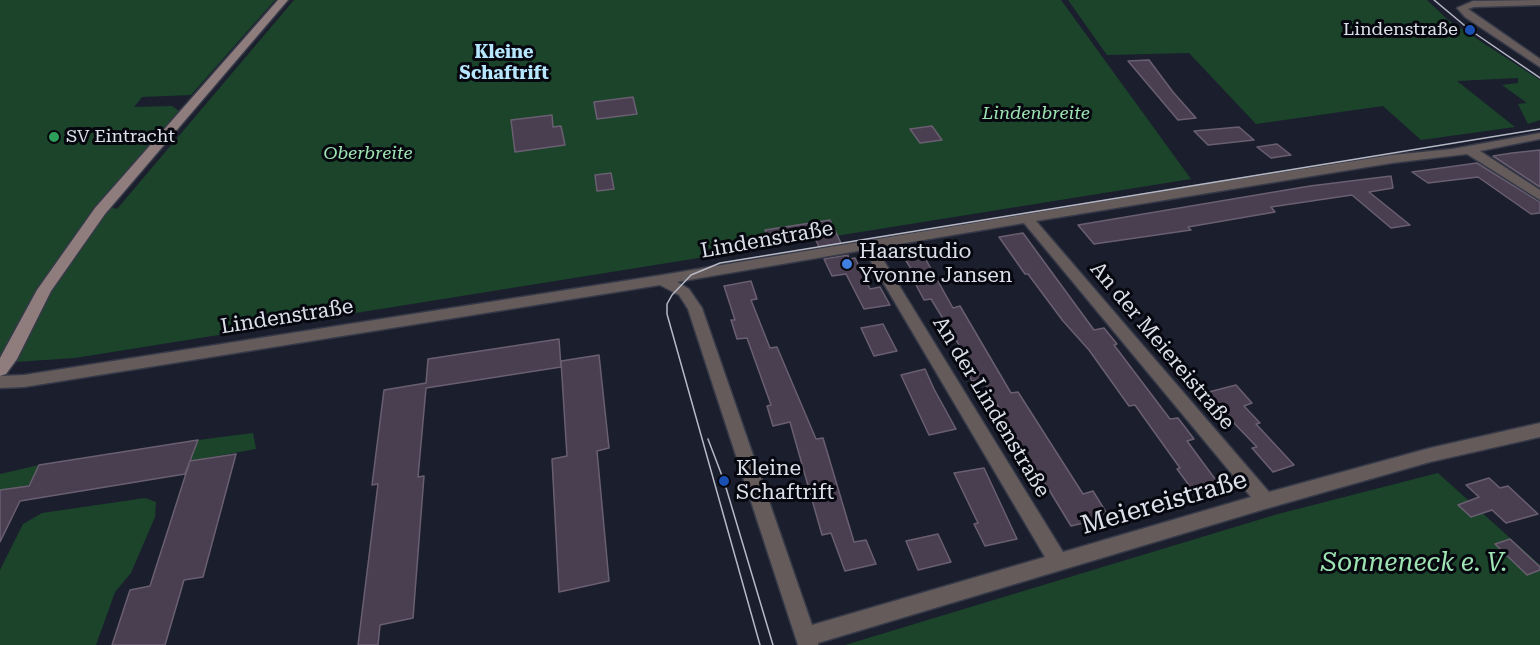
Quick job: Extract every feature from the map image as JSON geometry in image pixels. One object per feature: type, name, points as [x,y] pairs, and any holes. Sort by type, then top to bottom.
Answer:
[{"type":"street","points":[[0,369],[11,355],[44,290],[100,211],[283,0]]},
{"type":"street","points":[[1540,2],[1473,4],[1462,8],[1468,15],[1540,64]]},
{"type":"street","name":"Lindenstraße","points":[[0,382],[24,381],[662,280],[867,244],[1392,159],[1470,150],[1540,136]]},
{"type":"street","points":[[1470,150],[1540,196]]},
{"type":"street","name":"An der Meiereistraße","points":[[1027,218],[1265,501]]},
{"type":"street","name":"An der Lindenstraße","points":[[867,244],[1058,562]]},
{"type":"street","points":[[662,280],[684,292],[695,308],[806,641]]},
{"type":"street","name":"Meiereistraße","points":[[806,641],[1058,562],[1265,501],[1430,455],[1540,430]]},
{"type":"green space","name":"Oberbreite","points":[[0,0],[275,0],[191,95],[142,97],[134,107],[172,106],[179,111],[98,203],[117,209],[294,0],[1061,0],[1191,179],[75,358],[0,363]]},
{"type":"green space","points":[[1068,0],[1427,0],[1448,20],[1540,80],[1540,120],[1528,124],[1518,104],[1527,103],[1502,85],[1518,83],[1518,78],[1457,81],[1515,127],[1421,140],[1383,106],[1256,124],[1189,53],[1107,55]]},
{"type":"green space","points":[[253,433],[256,449],[190,461],[198,440]]},
{"type":"green space","points":[[39,465],[28,486],[0,490],[0,474]]},
{"type":"green space","name":"Sonneneck e. V.","points":[[1438,473],[1540,565],[1540,645],[845,645],[1278,514]]},
{"type":"green space","points":[[145,498],[156,502],[155,517],[131,573],[115,592],[96,645],[0,645],[0,570],[23,524],[42,513]]},
{"type":"building","points":[[1149,60],[1196,118],[1178,120],[1128,61]]},
{"type":"building","points":[[633,97],[637,114],[597,119],[594,102]]},
{"type":"building","points":[[552,115],[553,127],[561,126],[565,145],[515,152],[511,120]]},
{"type":"building","points":[[932,126],[942,140],[920,143],[910,129]]},
{"type":"building","points":[[1239,127],[1254,140],[1208,145],[1194,131]]},
{"type":"building","points":[[1277,144],[1291,155],[1271,158],[1257,147]]},
{"type":"building","points":[[1540,150],[1540,187],[1493,156],[1512,153]]},
{"type":"building","points":[[1477,163],[1540,202],[1540,213],[1531,214],[1478,177],[1428,183],[1412,172]]},
{"type":"building","points":[[611,173],[614,189],[597,191],[595,175]]},
{"type":"building","points":[[1391,176],[1393,188],[1369,192],[1410,225],[1391,228],[1352,195],[1271,207],[1275,212],[1188,227],[1191,230],[1094,244],[1078,225],[1310,186]]},
{"type":"building","points":[[830,220],[841,243],[819,247],[815,238],[771,245],[765,230]]},
{"type":"building","points":[[1023,233],[1094,330],[1104,328],[1117,344],[1114,345],[1170,419],[1178,418],[1194,439],[1187,441],[1221,487],[1194,492],[1177,469],[1180,468],[1135,405],[1129,406],[1089,350],[1063,321],[1028,274],[1025,274],[999,237]]},
{"type":"building","points":[[920,249],[953,308],[960,306],[1011,393],[1018,392],[1083,494],[1093,491],[1109,517],[1071,526],[1043,480],[1035,482],[1020,459],[1028,457],[982,379],[972,381],[960,360],[967,358],[931,299],[924,300],[914,281],[919,281],[901,253]]},
{"type":"building","points":[[848,255],[849,259],[855,258],[870,289],[880,287],[890,305],[864,309],[846,274],[832,276],[824,259]]},
{"type":"building","points":[[751,281],[757,299],[751,300],[770,348],[777,347],[816,439],[823,438],[854,542],[866,540],[876,564],[845,571],[831,533],[822,535],[790,422],[773,426],[767,406],[771,405],[747,338],[737,339],[731,320],[735,320],[724,286]]},
{"type":"building","points":[[883,324],[897,351],[874,356],[861,328]]},
{"type":"building","points":[[559,339],[561,367],[426,388],[418,477],[424,476],[413,618],[380,625],[378,645],[358,645],[378,484],[372,485],[384,390],[426,383],[428,359]]},
{"type":"building","points":[[599,355],[609,448],[597,451],[609,581],[559,592],[552,459],[567,456],[561,361]]},
{"type":"building","points":[[925,369],[956,429],[929,435],[901,375]]},
{"type":"building","points":[[1236,385],[1252,403],[1244,406],[1260,423],[1256,424],[1294,465],[1273,472],[1252,448],[1257,447],[1205,393]]},
{"type":"building","points":[[198,440],[185,474],[20,501],[0,542],[0,490],[29,486],[39,465]]},
{"type":"building","points":[[236,454],[203,577],[184,580],[165,645],[112,645],[130,590],[150,586],[190,461]]},
{"type":"building","points":[[984,468],[1017,539],[985,546],[974,524],[978,523],[954,473]]},
{"type":"building","points":[[1489,478],[1500,488],[1508,486],[1538,514],[1506,523],[1492,510],[1471,517],[1458,505],[1479,497],[1466,485]]},
{"type":"building","points":[[938,534],[951,562],[918,570],[906,541]]},
{"type":"building","points":[[1510,539],[1540,567],[1540,570],[1527,575],[1495,544]]},
{"type":"tram line","points":[[1434,0],[1470,30],[1540,78]]},
{"type":"tram line","points":[[760,645],[667,314],[667,304],[672,295],[691,275],[720,263],[1540,129]]},
{"type":"tram line","points":[[708,439],[724,481],[773,645]]},
{"type":"place","name":"Lindenstraße","points":[[1470,30]]},
{"type":"place","name":"SV Eintracht","points":[[54,137]]},
{"type":"place","name":"Haarstudio Yvonne Jansen","points":[[847,264]]},
{"type":"place","name":"Kleine Schaftrift","points":[[724,481]]},
{"type":"district","name":"Kleine Schaftrift","points":[[504,63]]},
{"type":"park label","name":"Lindenbreite","points":[[1036,114]]}]
